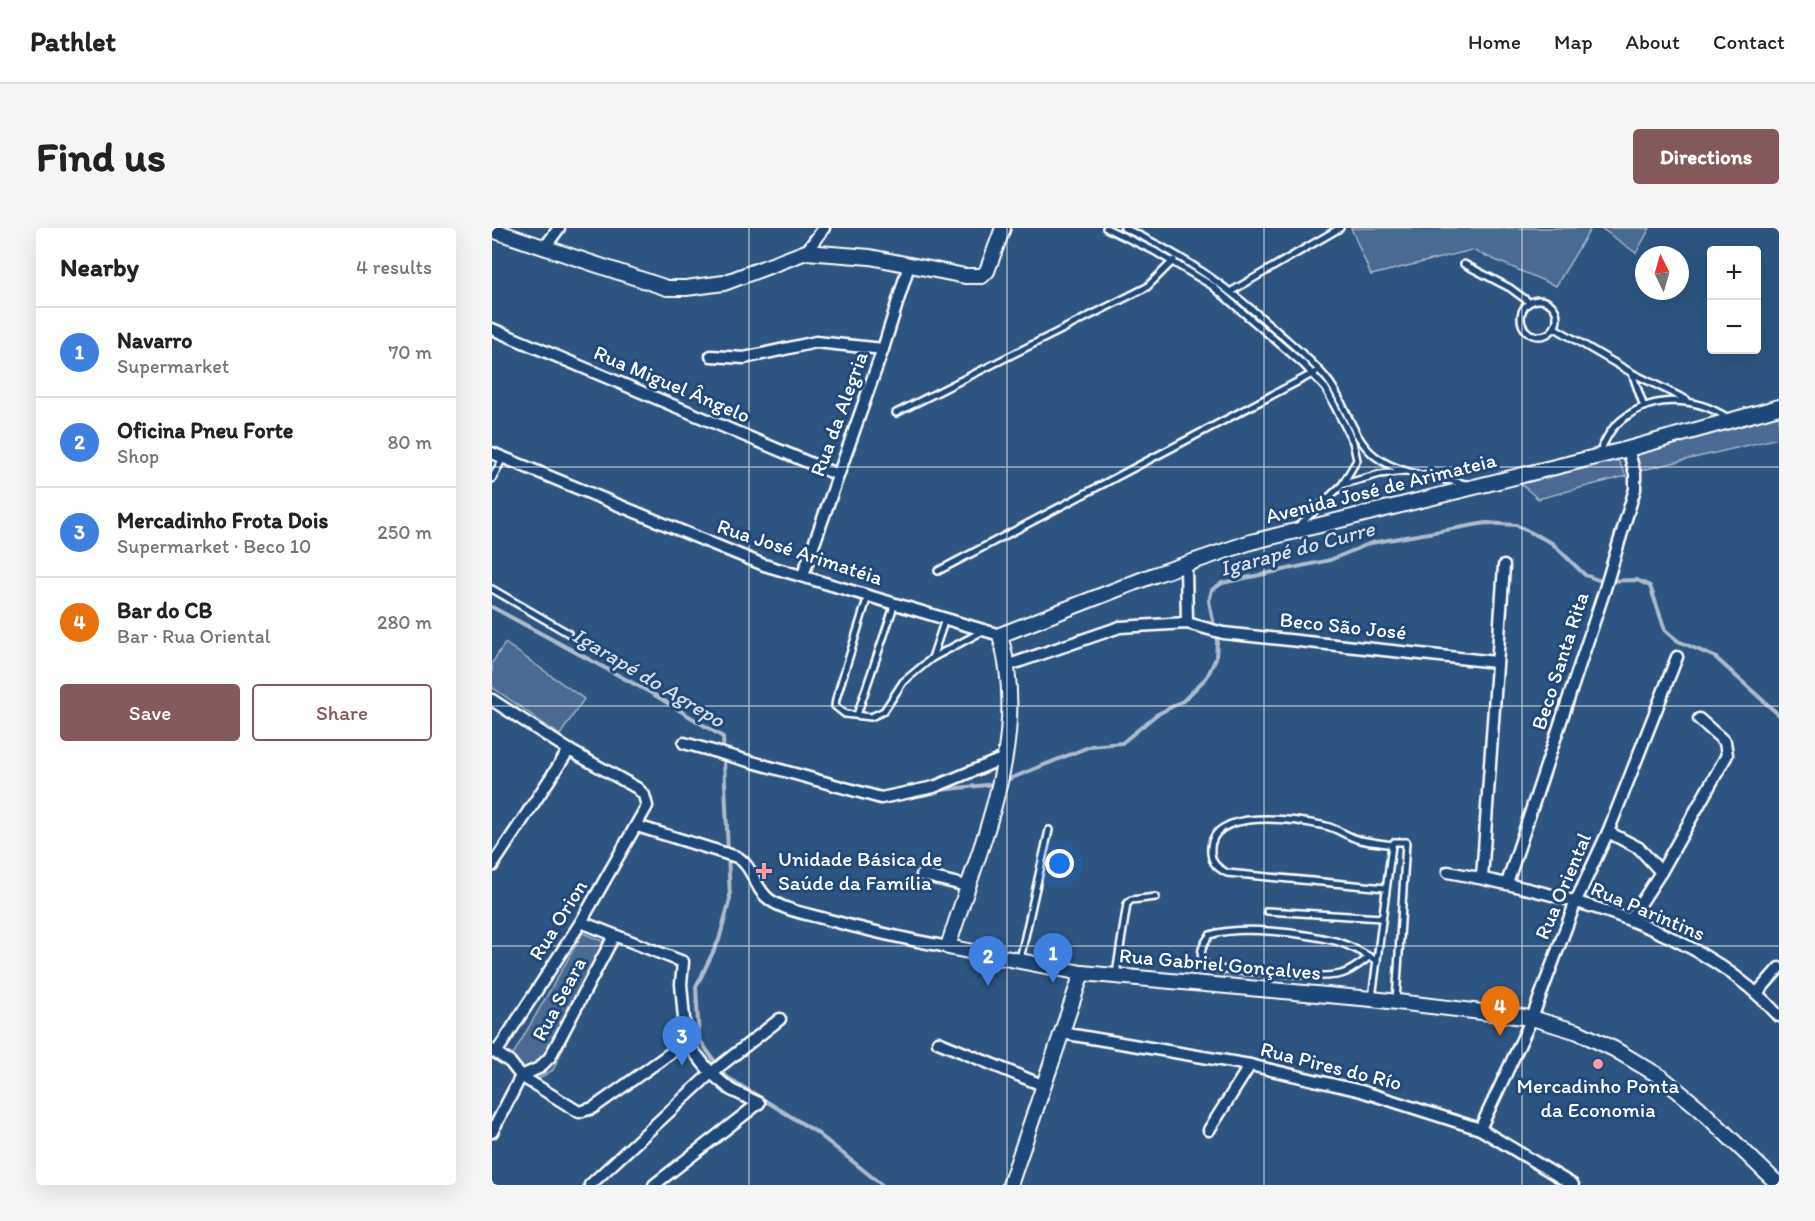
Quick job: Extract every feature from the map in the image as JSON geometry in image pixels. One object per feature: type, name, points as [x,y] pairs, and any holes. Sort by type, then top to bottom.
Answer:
[{"type":"street","points":[[545,247],[560,228]]},
{"type":"street","points":[[806,252],[824,228]]},
{"type":"street","points":[[492,230],[654,285],[686,288],[724,283],[806,252],[870,257],[965,276],[982,276],[987,271],[1003,228]]},
{"type":"street","name":"Rua da Alegria","points":[[803,575],[883,349],[909,265]]},
{"type":"street","name":"Rua Miguel Ângelo","points":[[492,329],[838,475]]},
{"type":"street","points":[[711,356],[744,358],[816,342],[883,349]]},
{"type":"street","name":"Avenida José de Arimateia","points":[[1000,635],[1186,564],[1294,530],[1628,449],[1779,407]]},
{"type":"street","name":"Beco Santa Rita","points":[[1507,883],[1604,592],[1635,489],[1635,474],[1628,449]]},
{"type":"street","name":"Rua José Arimatéia","points":[[497,455],[741,557],[1000,635]]},
{"type":"street","points":[[1186,564],[1187,623]]},
{"type":"street","points":[[1482,878],[1504,566]]},
{"type":"street","name":"Beco São José","points":[[1009,664],[1120,627],[1187,623],[1223,633],[1496,662]]},
{"type":"street","points":[[948,947],[993,812],[1004,758],[1010,720],[1009,664],[1000,635]]},
{"type":"street","name":"Rua Oriental","points":[[1480,1129],[1532,1018],[1576,901],[1608,832],[1677,657]]},
{"type":"street","points":[[492,700],[569,750],[492,866]]},
{"type":"street","points":[[1630,920],[1661,872],[1727,755],[1728,749],[1725,742],[1699,719]]},
{"type":"street","points":[[684,743],[881,798],[934,787],[1004,758]]},
{"type":"street","name":"Rua Orion","points":[[494,1051],[581,922],[647,806],[644,795],[637,788],[569,750]]},
{"type":"street","name":"Rua Gabriel Gonçalves","points":[[637,826],[737,857],[745,862],[756,884],[770,900],[788,909],[886,936],[1082,973],[1372,999],[1532,1018],[1578,1032],[1614,1049],[1661,1077],[1699,1108],[1779,1185]]},
{"type":"street","points":[[1608,832],[1639,848],[1661,872]]},
{"type":"street","name":"Rua Parintins","points":[[1448,872],[1507,883],[1576,901],[1630,920],[1731,971],[1758,992],[1779,1016]]},
{"type":"street","points":[[922,875],[967,885]]},
{"type":"street","points":[[581,922],[683,962],[681,984],[686,1042],[711,1073],[731,1090],[759,1103],[654,1185]]},
{"type":"street","name":"Rua Seara","points":[[521,1077],[539,1068],[550,1058],[614,936]]},
{"type":"street","points":[[1758,992],[1779,968]]},
{"type":"street","points":[[1010,1185],[1042,1085],[1082,973]]},
{"type":"street","points":[[590,1185],[711,1073],[780,1019]]},
{"type":"street","name":"Rua Pires do Río","points":[[1062,1033],[1250,1065],[1361,1091],[1480,1129],[1573,1185]]},
{"type":"street","points":[[494,1051],[510,1062],[521,1077],[579,1112],[593,1108],[686,1042]]},
{"type":"street","points":[[938,1042],[1042,1085]]},
{"type":"street","points":[[1209,1130],[1250,1065]]},
{"type":"street","points":[[492,1132],[521,1077]]},
{"type":"lane","points":[[1106,228],[1173,261],[1228,294]]},
{"type":"lane","points":[[1124,228],[1179,254],[1330,382],[1373,455],[1407,471],[1476,487]]},
{"type":"lane","points":[[1228,294],[1340,228]]},
{"type":"lane","points":[[896,413],[1147,287],[1179,254]]},
{"type":"lane","points":[[1464,264],[1510,288],[1530,303]]},
{"type":"lane","points":[[1543,300],[1555,308],[1558,314],[1555,328],[1543,336],[1529,333],[1524,328],[1521,314],[1530,303],[1543,300]]},
{"type":"lane","points":[[1555,328],[1632,373],[1690,401],[1712,408],[1732,420]]},
{"type":"lane","points":[[1294,530],[1342,485],[1356,465],[1357,456],[1350,435],[1316,372]]},
{"type":"lane","points":[[938,571],[1316,372]]},
{"type":"lane","points":[[1632,373],[1644,407]]},
{"type":"lane","points":[[1597,456],[1615,425],[1644,407],[1666,400],[1690,401]]},
{"type":"lane","points":[[492,479],[497,455]]},
{"type":"lane","points":[[1342,485],[1380,474],[1407,471]]},
{"type":"lane","points":[[492,589],[568,633]]},
{"type":"lane","points":[[868,595],[835,706],[845,714],[879,715],[903,682],[932,658],[984,630]]},
{"type":"lane","points":[[857,715],[895,603]]},
{"type":"lane","points":[[932,658],[945,618]]},
{"type":"lane","points":[[1386,888],[1227,873],[1217,868],[1212,859],[1211,846],[1217,833],[1230,825],[1246,820],[1273,818],[1327,826],[1358,840],[1392,845],[1394,842],[1404,841],[1407,846],[1396,1002]]},
{"type":"lane","points":[[1020,961],[1049,830]]},
{"type":"lane","points":[[1372,999],[1392,845]]},
{"type":"lane","points":[[1116,976],[1127,904],[1131,900],[1156,897]]},
{"type":"lane","points":[[1267,911],[1382,918]]},
{"type":"lane","points":[[1369,957],[1340,974],[1317,975],[1223,972],[1208,965],[1202,956],[1205,942],[1210,935],[1240,930],[1333,940],[1354,948],[1377,961]]},
{"type":"shaded area","points":[[1351,228],[1591,228],[1556,286],[1472,250],[1371,275]]},
{"type":"shaded area","points":[[1601,228],[1650,228],[1640,246],[1635,246],[1635,252]]},
{"type":"shaded area","points":[[1779,411],[1779,438],[1638,471],[1633,451]]},
{"type":"shaded area","points":[[1614,458],[1619,462],[1626,476],[1538,499],[1519,482]]},
{"type":"shaded area","points":[[505,643],[584,699],[560,735],[492,687],[492,663]]},
{"type":"shaded area","points":[[583,933],[611,945],[553,1070],[528,1085],[511,1058]]},
{"type":"waterway","name":"Igarapé do Curre","points":[[1002,782],[1091,746],[1122,743],[1156,715],[1183,701],[1207,677],[1216,658],[1217,641],[1209,601],[1212,590],[1222,583],[1330,560],[1371,543],[1486,523],[1516,525],[1552,543],[1585,575],[1601,581],[1637,580],[1650,586],[1665,630],[1678,641],[1715,657],[1779,715]]},
{"type":"waterway","name":"Igarapé do Agrepo","points":[[492,607],[653,694],[723,737],[730,899],[719,940],[696,987],[699,1039],[725,1076],[816,1132],[882,1185]]},
{"type":"waterway","name":"Igarapé do Curre","points":[[940,790],[995,784]]},
{"type":"place","name":"Unidade Básica de Saúde da Família","points":[[764,871]]},
{"type":"place","name":"Navarro","points":[[1053,983]]},
{"type":"place","name":"Oficina Pneu Forte","points":[[988,986]]},
{"type":"place","name":"Bar do CB","points":[[1500,1036]]},
{"type":"place","name":"Mercadinho Ponta da Economia","points":[[1598,1064]]},
{"type":"place","name":"Mercadinho Frota Dois","points":[[682,1066]]}]
